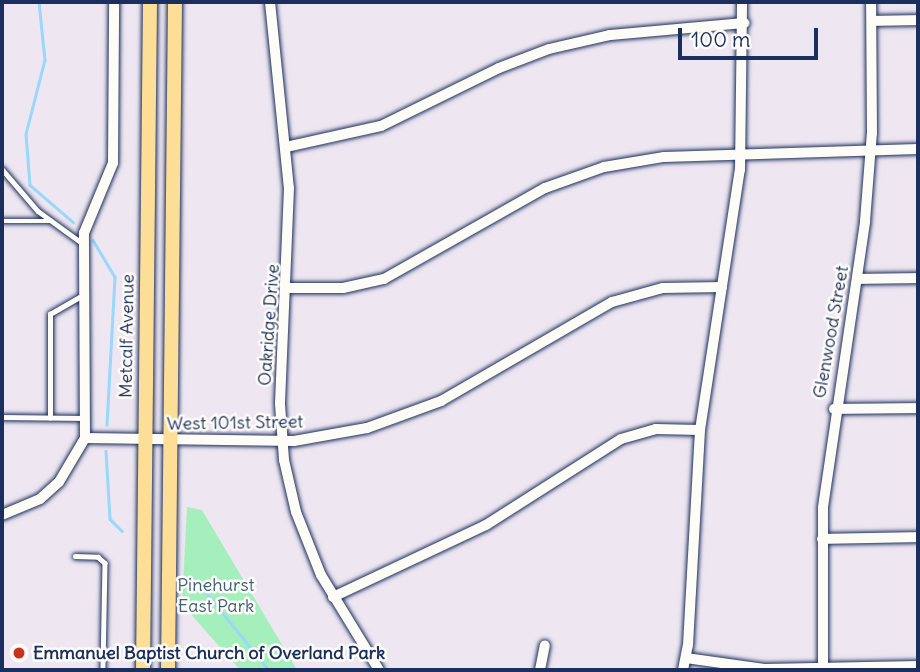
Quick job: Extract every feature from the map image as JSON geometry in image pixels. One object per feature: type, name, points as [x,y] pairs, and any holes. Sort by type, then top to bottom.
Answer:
[{"type":"main road","name":"Metcalf Avenue","points":[[143,670],[150,2]]},
{"type":"main road","points":[[168,670],[175,2]]},
{"type":"street","points":[[2,514],[40,499],[60,482],[85,438],[87,293],[83,244],[113,163],[114,2]]},
{"type":"street","name":"Oakridge Drive","points":[[270,2],[286,147],[288,288],[280,404],[282,441],[296,512],[333,597],[379,670]]},
{"type":"street","points":[[682,670],[686,658],[699,430],[741,154],[744,23],[742,2]]},
{"type":"street","name":"Glenwood Street","points":[[823,668],[822,539],[834,410],[857,278],[871,150],[870,2]]},
{"type":"street","points":[[872,21],[918,20]]},
{"type":"street","points":[[286,147],[381,126],[499,68],[549,49],[610,36],[744,23]]},
{"type":"street","points":[[288,288],[343,288],[384,279],[545,188],[604,167],[664,157],[918,149]]},
{"type":"street","points":[[857,278],[918,278]]},
{"type":"street","name":"West 101st Street","points":[[85,438],[282,441],[367,428],[441,401],[612,302],[663,288],[722,287]]},
{"type":"street","points":[[834,410],[918,408]]},
{"type":"street","points":[[333,597],[486,525],[621,439],[656,429],[699,430]]},
{"type":"street","points":[[822,539],[918,537]]},
{"type":"street","points":[[540,670],[545,645]]},
{"type":"street","points":[[686,658],[764,669],[918,666]]},
{"type":"lane","points":[[2,169],[50,221],[83,244]]},
{"type":"lane","points":[[2,221],[50,221]]},
{"type":"lane","points":[[50,418],[50,314],[87,293]]},
{"type":"lane","points":[[2,417],[86,418]]},
{"type":"lane","points":[[75,556],[98,557],[105,563],[103,670]]},
{"type":"green space","name":"Pinehurst East Park","points":[[187,507],[202,510],[297,670],[240,670],[182,604]]},
{"type":"waterway","points":[[39,2],[45,60],[26,134],[30,185],[73,222]]},
{"type":"waterway","points":[[93,240],[115,277],[107,425]]},
{"type":"waterway","points":[[106,451],[110,519],[122,531]]},
{"type":"waterway","points":[[195,579],[269,670]]},
{"type":"place","name":"Emmanuel Baptist Church of Overland Park","points":[[19,653]]}]
